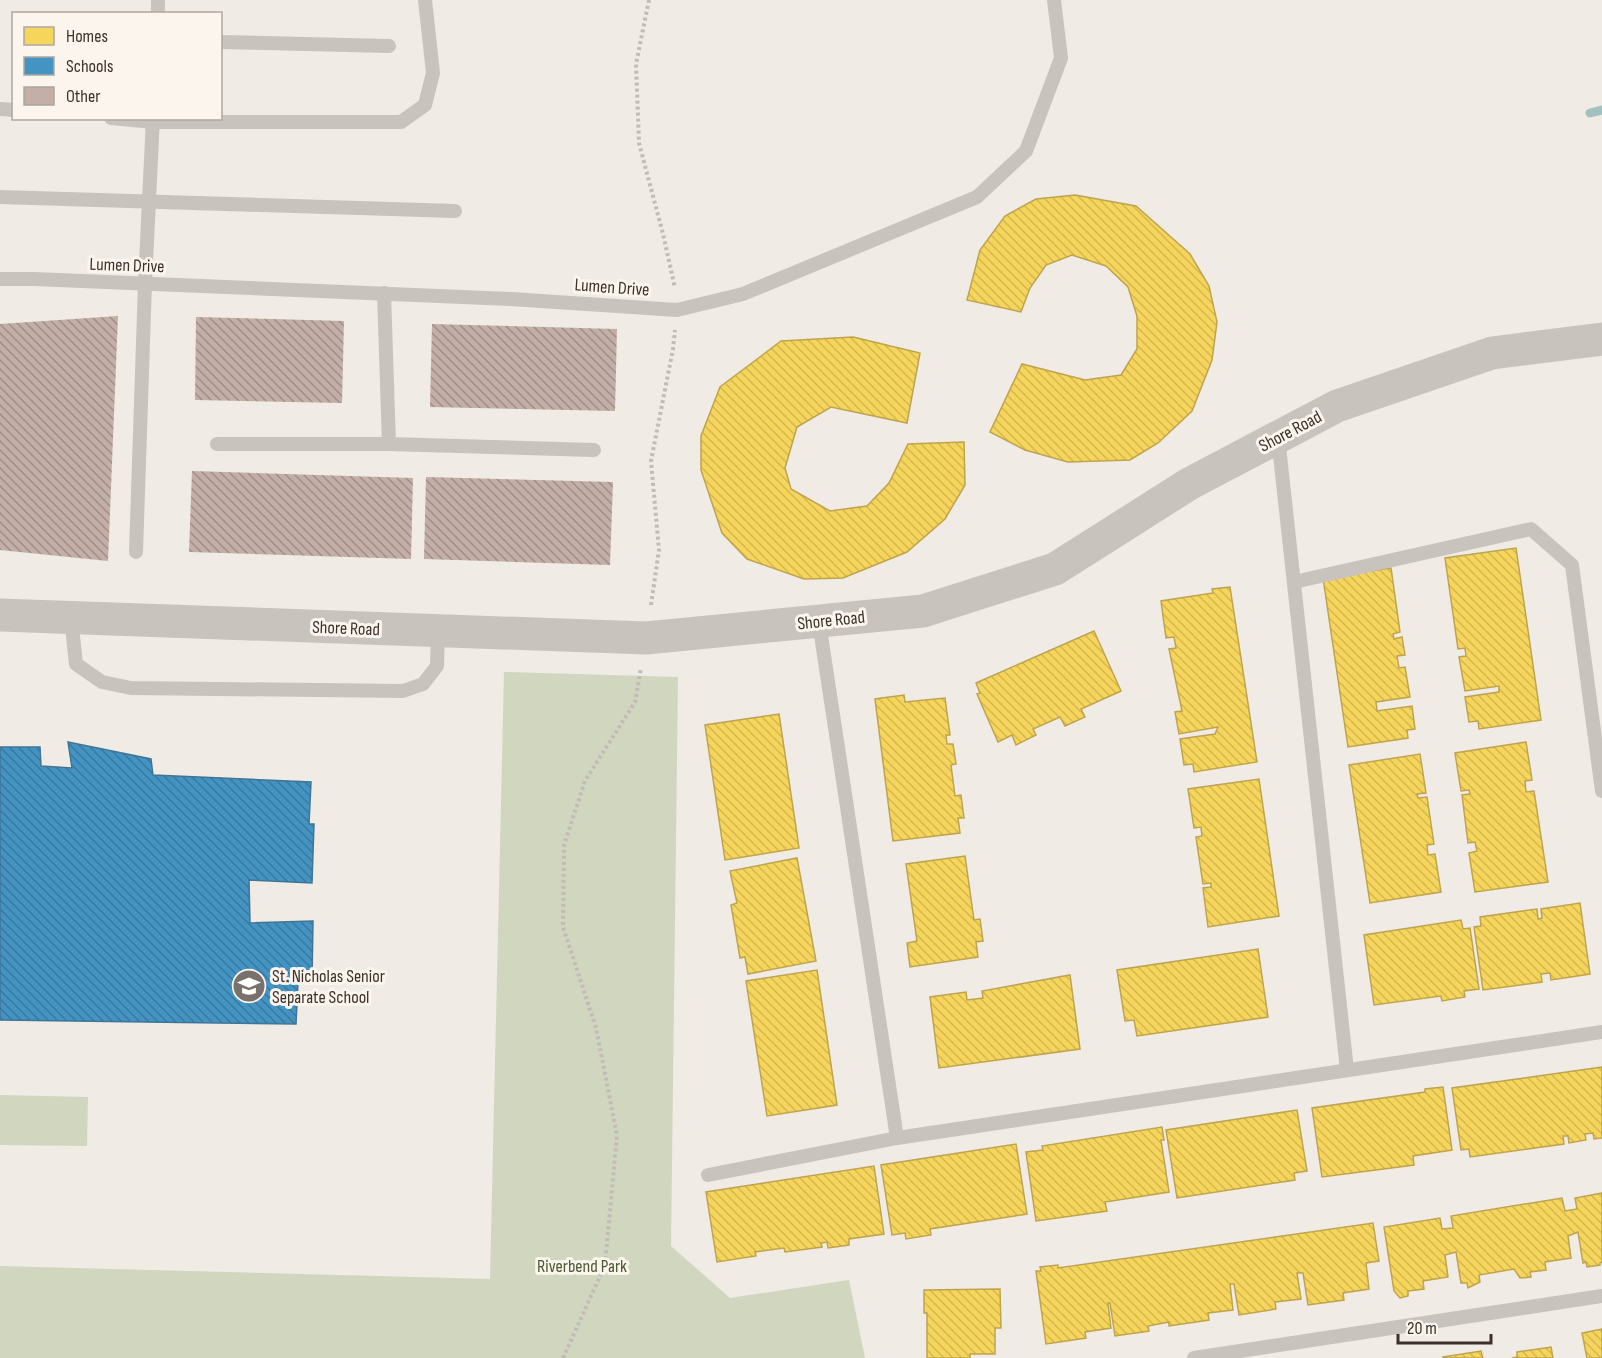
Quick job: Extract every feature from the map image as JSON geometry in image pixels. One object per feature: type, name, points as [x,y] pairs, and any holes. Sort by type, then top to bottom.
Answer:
[{"type":"street","name":"Shore Road","points":[[0,615],[646,638],[923,611],[1055,569],[1189,484],[1337,406],[1492,353],[1602,339]]},
{"type":"lane","points":[[136,552],[153,120],[401,122],[424,105],[433,73],[424,0]]},
{"type":"lane","name":"Lumen Drive","points":[[0,279],[384,293],[677,310],[743,294],[977,197],[1026,151],[1061,58],[1054,0]]},
{"type":"lane","points":[[222,42],[389,46]]},
{"type":"lane","points":[[0,197],[455,211]]},
{"type":"lane","points":[[384,293],[389,444]]},
{"type":"lane","points":[[1278,437],[1347,1071]]},
{"type":"lane","points":[[217,444],[389,444],[594,450]]},
{"type":"lane","points":[[1294,582],[1531,529],[1572,565],[1602,790]]},
{"type":"lane","points":[[71,618],[76,664],[102,682],[131,688],[403,691],[423,684],[437,666],[438,631]]},
{"type":"lane","points":[[819,622],[897,1138]]},
{"type":"lane","points":[[708,1175],[897,1138],[1602,1032]]},
{"type":"lane","points":[[1194,1358],[1602,1296]]},
{"type":"path","points":[[563,1358],[605,1265],[617,1135],[596,1028],[563,927],[564,845],[585,781],[635,702],[659,550],[651,461],[673,349],[678,302],[639,143],[636,64],[649,0]]},
{"type":"green space","name":"Riverbend Park","points":[[504,672],[678,677],[671,1246],[730,1298],[849,1280],[865,1358],[0,1358],[0,1266],[490,1279]]},
{"type":"green space","points":[[0,1095],[88,1097],[87,1146],[0,1145]]},
{"type":"building: Homes","points":[[1075,195],[1136,206],[1190,254],[1209,286],[1217,322],[1212,360],[1192,411],[1158,443],[1130,460],[1068,462],[1025,450],[990,432],[1022,364],[1085,380],[1121,375],[1137,349],[1137,316],[1128,287],[1106,266],[1072,255],[1046,265],[1030,288],[1021,312],[967,300],[980,250],[1005,216],[1036,199]]},
{"type":"building: Homes","points":[[853,337],[920,353],[907,423],[831,407],[797,427],[785,468],[791,489],[830,511],[867,506],[889,483],[908,444],[964,442],[965,485],[945,519],[907,552],[843,578],[804,579],[747,559],[722,533],[701,470],[701,436],[720,387],[781,341]]},
{"type":"building: Homes","points":[[1516,548],[1541,720],[1479,729],[1478,721],[1469,722],[1465,697],[1499,692],[1499,686],[1465,691],[1459,657],[1466,656],[1465,648],[1458,649],[1445,558]]},
{"type":"building: Homes","points":[[1391,568],[1400,632],[1393,634],[1394,639],[1402,637],[1405,655],[1397,656],[1399,668],[1405,667],[1410,697],[1376,702],[1377,711],[1412,706],[1415,729],[1407,730],[1408,738],[1348,747],[1323,578]]},
{"type":"building: Homes","points":[[1230,587],[1257,762],[1194,772],[1193,764],[1184,765],[1180,739],[1215,734],[1218,727],[1179,734],[1175,712],[1182,711],[1169,649],[1176,648],[1174,637],[1166,638],[1161,601],[1213,593],[1212,589]]},
{"type":"building: Homes","points":[[1094,631],[1121,691],[1081,709],[1085,717],[1065,726],[1060,717],[1033,729],[1036,735],[1016,745],[1012,735],[998,742],[977,694],[980,693],[976,683]]},
{"type":"building: Homes","points":[[904,695],[905,702],[945,698],[950,735],[946,735],[947,744],[953,744],[956,764],[951,765],[955,796],[961,795],[964,818],[958,818],[960,833],[893,841],[875,699]]},
{"type":"building: Homes","points":[[779,714],[799,848],[725,860],[705,725]]},
{"type":"building: Homes","points":[[1526,742],[1532,780],[1525,781],[1526,792],[1534,791],[1548,882],[1475,892],[1469,853],[1477,851],[1475,842],[1468,843],[1462,795],[1470,794],[1469,790],[1461,791],[1455,753]]},
{"type":"building: Homes","points":[[1420,754],[1426,793],[1417,794],[1418,798],[1427,797],[1434,844],[1427,845],[1428,855],[1435,854],[1441,892],[1370,903],[1349,765]]},
{"type":"building: Homes","points":[[1259,779],[1279,916],[1208,927],[1203,888],[1211,887],[1211,883],[1203,884],[1196,837],[1202,836],[1201,827],[1194,828],[1188,789]]},
{"type":"building: Homes","points":[[965,856],[974,920],[980,919],[983,941],[976,942],[978,957],[910,967],[907,943],[917,941],[906,864]]},
{"type":"building: Homes","points":[[797,858],[816,961],[748,974],[745,957],[740,958],[731,905],[737,903],[730,871]]},
{"type":"building: Homes","points":[[1580,903],[1590,974],[1551,980],[1550,973],[1541,974],[1542,982],[1483,990],[1474,927],[1481,926],[1480,917],[1537,909],[1538,919],[1542,918],[1541,909]]},
{"type":"building: Homes","points":[[1461,920],[1463,929],[1470,928],[1479,989],[1464,991],[1465,997],[1442,1001],[1441,996],[1374,1005],[1364,935]]},
{"type":"building: Homes","points":[[1258,949],[1268,1017],[1137,1036],[1134,1020],[1125,1021],[1117,970]]},
{"type":"building: Homes","points":[[817,970],[837,1105],[767,1116],[746,981]]},
{"type":"building: Homes","points":[[1070,975],[1080,1049],[939,1068],[930,997],[966,992],[967,1000],[983,998],[982,991]]},
{"type":"building: Homes","points":[[1602,1067],[1602,1138],[1594,1139],[1593,1133],[1585,1134],[1586,1140],[1569,1143],[1568,1136],[1563,1136],[1564,1144],[1470,1157],[1469,1149],[1461,1150],[1452,1088]]},
{"type":"building: Homes","points":[[1443,1087],[1452,1150],[1413,1156],[1414,1165],[1322,1177],[1312,1108],[1425,1092],[1425,1089]]},
{"type":"building: Homes","points":[[1297,1110],[1307,1171],[1294,1173],[1295,1180],[1177,1198],[1166,1130]]},
{"type":"building: Homes","points":[[1162,1127],[1164,1140],[1161,1140],[1169,1192],[1105,1202],[1107,1211],[1036,1221],[1026,1152],[1043,1150],[1042,1146]]},
{"type":"building: Homes","points":[[1016,1144],[1027,1214],[930,1229],[931,1235],[906,1239],[905,1233],[892,1235],[881,1165]]},
{"type":"building: Homes","points":[[874,1166],[884,1234],[849,1239],[849,1245],[828,1248],[827,1242],[821,1243],[822,1247],[785,1252],[784,1248],[755,1252],[756,1256],[717,1262],[706,1192]]},
{"type":"building: Homes","points":[[1602,1193],[1602,1262],[1600,1265],[1587,1267],[1586,1262],[1583,1263],[1578,1232],[1568,1236],[1571,1258],[1545,1262],[1546,1270],[1530,1272],[1531,1277],[1520,1278],[1514,1269],[1479,1275],[1480,1282],[1468,1288],[1467,1283],[1461,1283],[1456,1252],[1445,1255],[1448,1277],[1423,1281],[1424,1289],[1408,1291],[1408,1296],[1400,1298],[1394,1291],[1384,1227],[1440,1218],[1442,1229],[1453,1228],[1451,1216],[1562,1198],[1565,1211],[1577,1209],[1575,1198]]},
{"type":"building: Homes","points":[[1373,1223],[1379,1261],[1366,1263],[1369,1289],[1343,1293],[1344,1300],[1308,1305],[1303,1273],[1297,1273],[1301,1299],[1275,1302],[1276,1309],[1239,1315],[1234,1284],[1230,1284],[1233,1310],[1208,1313],[1209,1320],[1169,1326],[1169,1322],[1148,1326],[1149,1331],[1115,1336],[1110,1303],[1108,1303],[1111,1328],[1085,1332],[1086,1338],[1046,1344],[1036,1271],[1041,1271],[1040,1267],[1058,1265],[1058,1268]]},
{"type":"building: Homes","points":[[1000,1289],[1001,1328],[995,1328],[995,1354],[970,1354],[970,1358],[927,1358],[927,1313],[924,1313],[924,1290]]},
{"type":"building: Homes","points":[[1602,1329],[1602,1358],[1587,1358],[1582,1333]]},
{"type":"building: Homes","points":[[1551,1347],[1553,1358],[1512,1358],[1517,1357],[1517,1352]]},
{"type":"building: Homes","points":[[1481,1351],[1483,1358],[1443,1357]]},
{"type":"building: Schools","points":[[68,742],[151,759],[153,775],[311,782],[309,824],[314,824],[312,883],[249,880],[250,923],[313,921],[312,981],[298,982],[296,1024],[0,1020],[0,747],[40,747],[41,766],[72,768]]},
{"type":"building: Other","points":[[118,316],[108,561],[0,550],[0,324]]},
{"type":"building: Other","points":[[196,317],[344,321],[342,403],[195,400]]},
{"type":"building: Other","points":[[432,324],[617,329],[615,411],[430,407]]},
{"type":"building: Other","points":[[192,471],[413,478],[411,559],[189,552]]},
{"type":"building: Other","points":[[426,477],[613,482],[610,565],[424,559]]},
{"type":"waterway","points":[[1590,113],[1602,110]]},
{"type":"place","name":"St. Nicholas Senior Separate School","points":[[249,986]]}]
